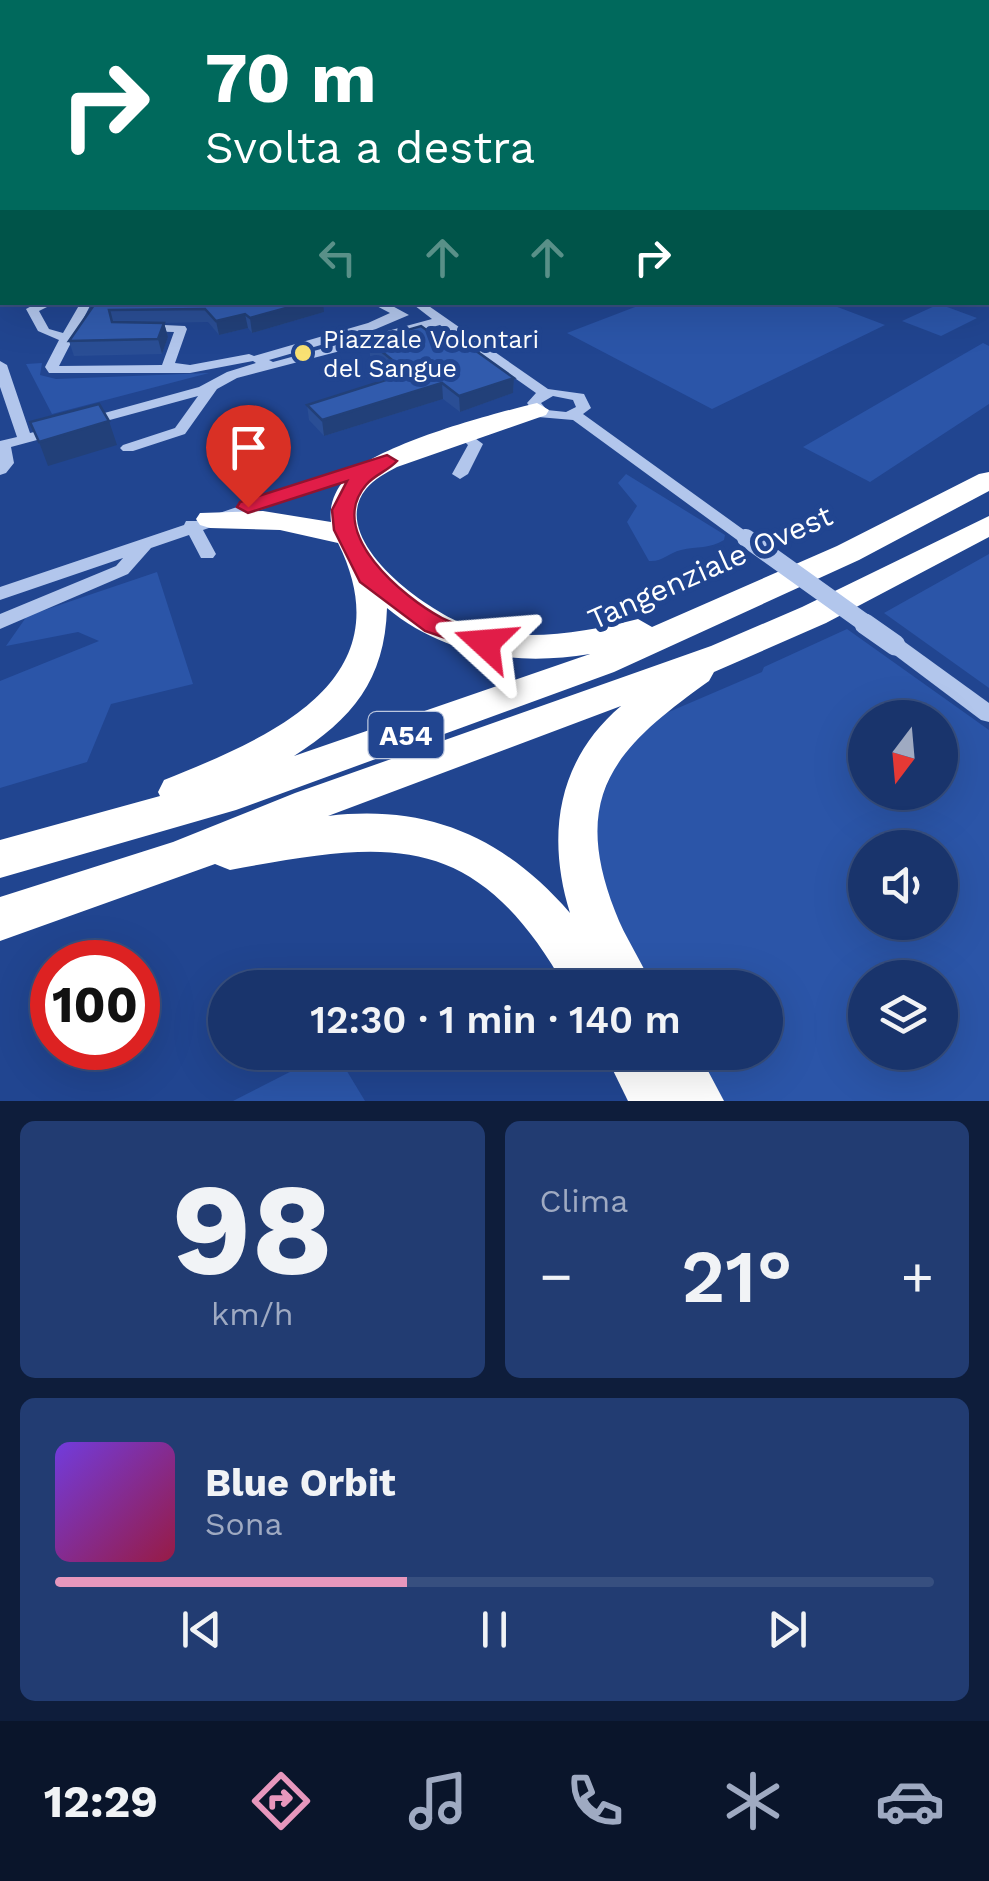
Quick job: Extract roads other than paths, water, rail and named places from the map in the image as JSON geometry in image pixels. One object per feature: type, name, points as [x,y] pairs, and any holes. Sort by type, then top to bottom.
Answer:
[{"type":"highway","points":[[83,833],[265,754],[322,718],[353,680],[369,651],[372,623],[368,576],[348,536],[343,510],[350,490],[364,475],[387,461],[465,435],[541,402]]},
{"type":"highway","points":[[954,498],[989,472]]},
{"type":"highway","name":"Tangenziale Ovest","points":[[0,859],[236,793],[602,663],[848,552],[989,480]]},
{"type":"highway","points":[[201,522],[252,517],[305,522],[348,536]]},
{"type":"highway","name":"A54","points":[[0,920],[178,860],[309,805],[722,655],[814,615],[989,525]]},
{"type":"highway","points":[[368,576],[434,625],[457,635],[510,647],[588,644],[718,610]]},
{"type":"highway","points":[[619,970],[581,882],[576,851],[584,787],[600,756],[628,722],[722,655]]},
{"type":"highway","points":[[178,860],[370,830],[422,837],[447,844],[490,865],[532,899],[581,970]]},
{"type":"highway","points":[[639,1070],[656,1101]]},
{"type":"highway","points":[[679,1070],[698,1101]]},
{"type":"street","points":[[44,305],[32,310],[44,331],[68,338]]},
{"type":"street","points":[[85,305],[54,362],[54,370],[173,370],[262,362],[271,368],[434,322]]},
{"type":"street","points":[[380,305],[398,314],[434,322],[460,335],[541,402],[551,416],[575,415],[989,714]]},
{"type":"street","points":[[418,305],[434,322]]},
{"type":"street","points":[[0,470],[6,463],[2,440],[26,438],[212,387],[262,362],[398,314]]},
{"type":"street","points":[[120,329],[181,329],[169,357],[168,364],[173,370]]},
{"type":"street","points":[[0,365],[26,438]]},
{"type":"street","points":[[128,448],[180,431],[212,387]]},
{"type":"street","points":[[541,402],[567,392],[585,404],[575,415]]},
{"type":"street","points":[[460,474],[476,444],[465,435]]},
{"type":"street","points":[[0,594],[387,461]]},
{"type":"street","points":[[201,522],[207,554]]},
{"type":"street","points":[[0,622],[122,570],[146,543]]},
{"type":"place","name":"Piazzale Volontari del Sangue","points":[[303,353]]}]
